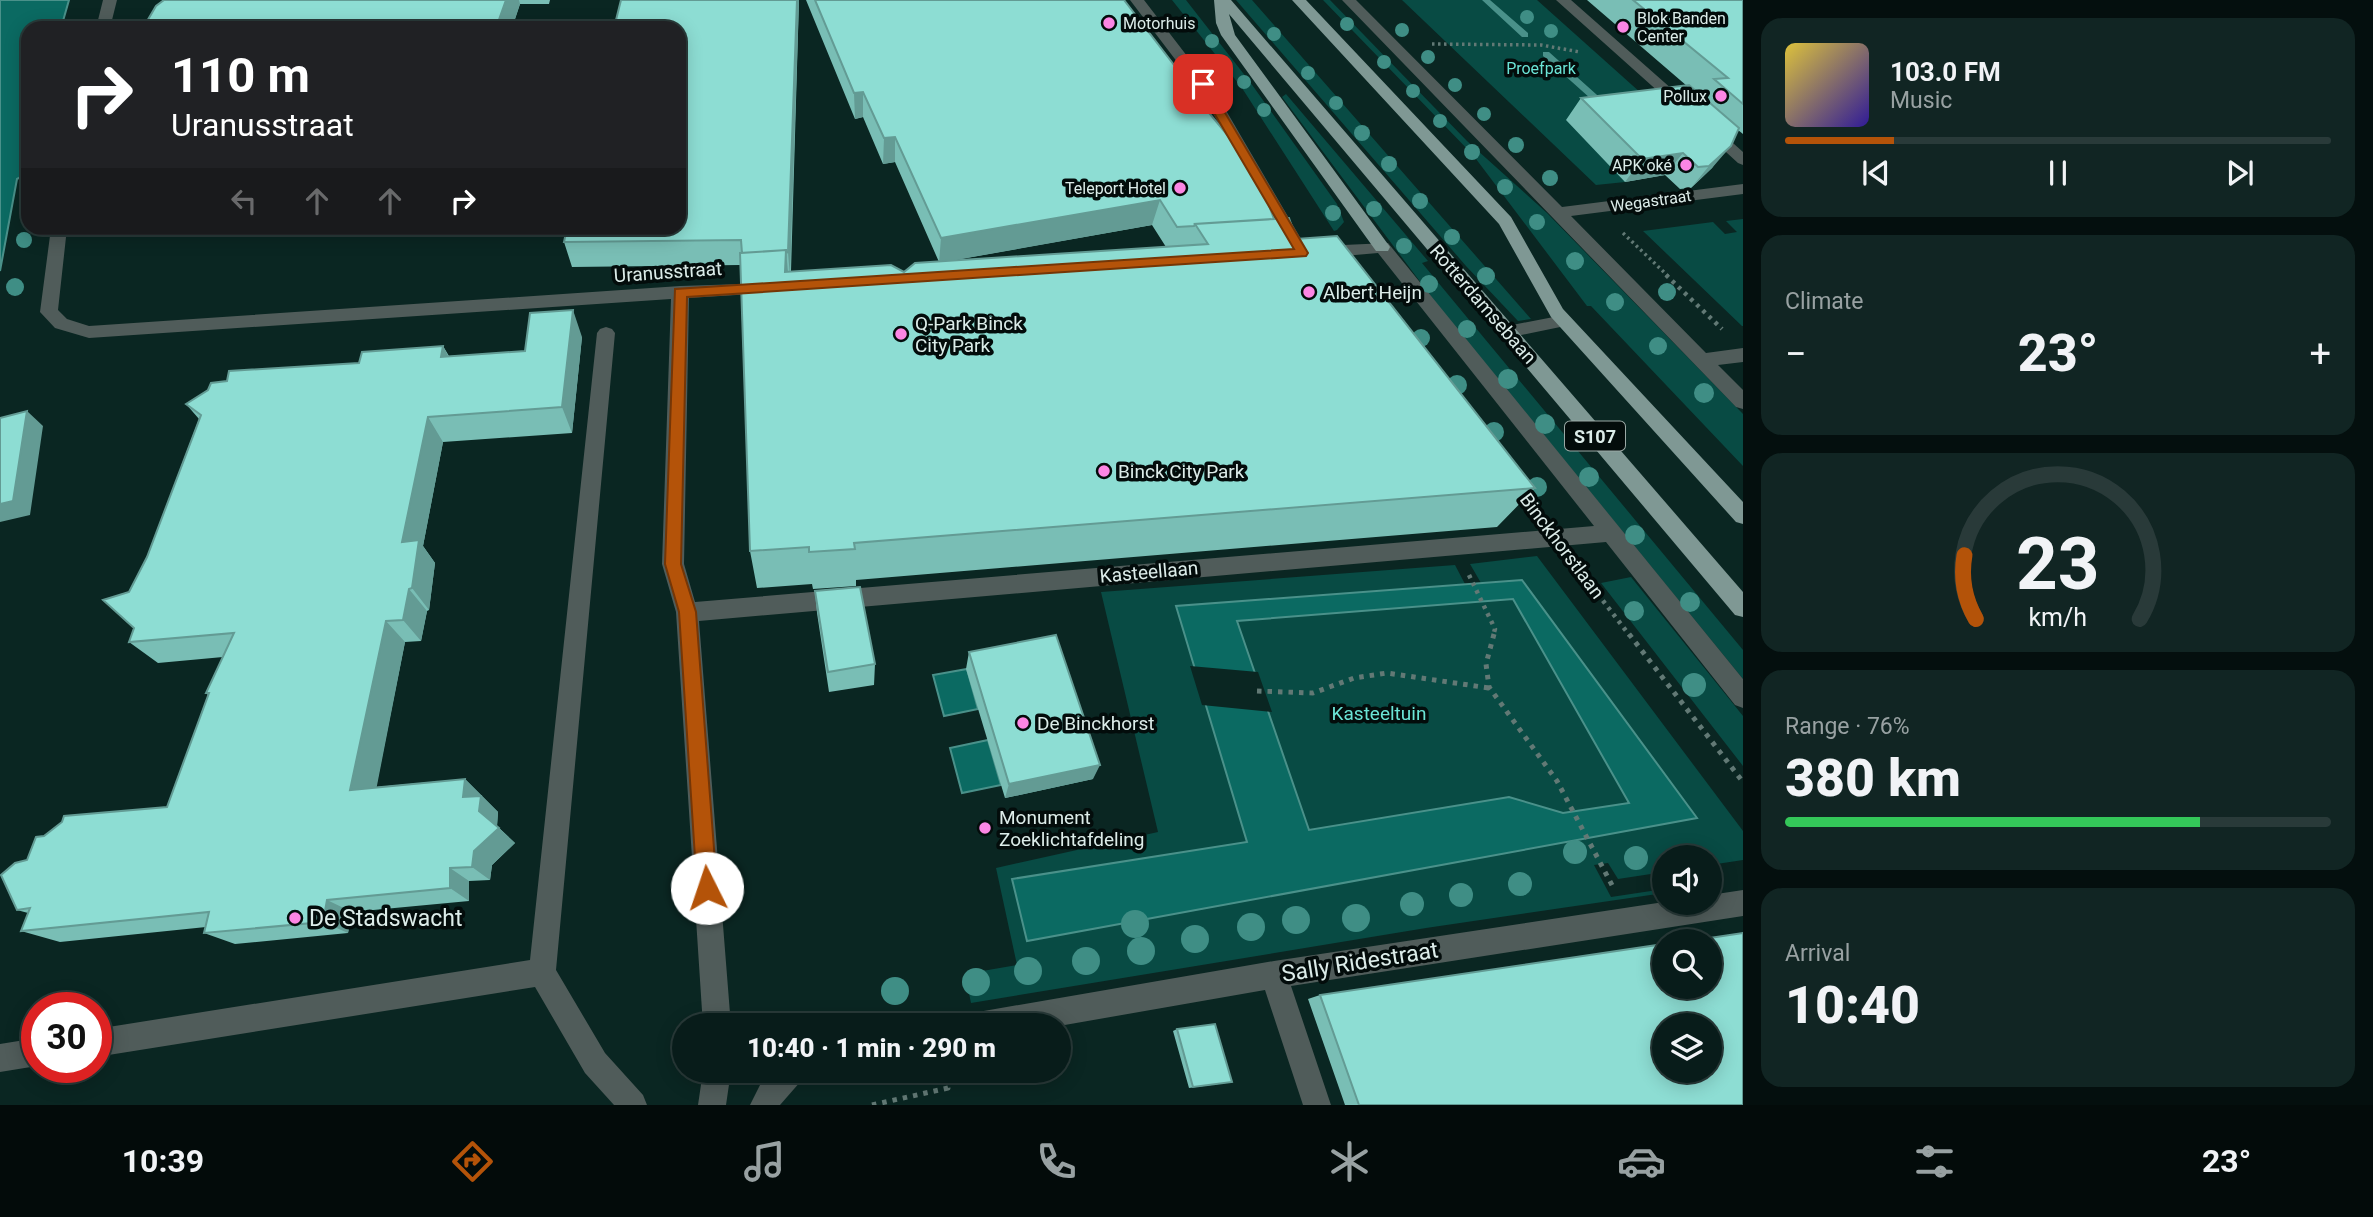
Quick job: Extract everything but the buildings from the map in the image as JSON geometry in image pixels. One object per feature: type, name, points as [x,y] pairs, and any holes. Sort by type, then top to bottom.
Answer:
[{"type":"main road","points":[[1222,0],[1223,23],[1228,35],[1382,247]]},
{"type":"main road","name":"Rotterdamsebaan","points":[[1222,0],[1743,608]]},
{"type":"main road","name":"S107","points":[[1299,0],[1505,221],[1557,313],[1743,516]]},
{"type":"street","points":[[105,21],[110,0]]},
{"type":"street","points":[[1137,0],[1210,95],[1302,253]]},
{"type":"street","points":[[1349,0],[1743,402]]},
{"type":"street","points":[[1563,0],[1743,160]]},
{"type":"street","name":"Wegastraat","points":[[1558,213],[1743,189]]},
{"type":"street","name":"Uranusstraat","points":[[58,235],[49,312],[61,324],[89,332],[788,286]]},
{"type":"street","points":[[1276,255],[1382,247],[1743,697]]},
{"type":"street","points":[[680,292],[673,564],[687,612],[716,1013]]},
{"type":"street","points":[[1507,332],[1564,321]]},
{"type":"street","points":[[606,333],[542,972],[595,1063],[633,1105]]},
{"type":"street","points":[[1703,360],[1743,355]]},
{"type":"street","name":"Kasteellaan","points":[[687,612],[1611,533]]},
{"type":"street","name":"Sally Ridestraat","points":[[1053,1013],[1274,975],[1743,903]]},
{"type":"street","points":[[112,1040],[542,972]]},
{"type":"street","points":[[1274,975],[1317,1105]]},
{"type":"street","points":[[0,1058],[21,1055]]},
{"type":"street","points":[[712,1105],[715,1083]]},
{"type":"street","points":[[764,1105],[780,1083]]},
{"type":"path","points":[[1429,44],[1541,45],[1586,54]]},
{"type":"path","name":"Binckhorstlaan","points":[[1514,484],[1743,782]]},
{"type":"path","points":[[1471,579],[1495,629],[1486,664],[1491,689],[1557,781],[1605,870]]},
{"type":"path","points":[[1257,691],[1313,693],[1354,678],[1387,673],[1409,674],[1491,689]]},
{"type":"path","points":[[872,1105],[948,1088],[947,1083]]},
{"type":"green space","points":[[1172,0],[1186,0],[1250,82],[1337,204],[1344,222],[1337,230],[1334,231],[1242,88]]},
{"type":"green space","points":[[1236,0],[1252,0],[1531,319],[1518,321],[1466,266]]},
{"type":"green space","points":[[1323,0],[1330,0],[1467,141],[1547,213],[1743,414],[1743,466],[1591,306],[1587,306],[1473,155]]},
{"type":"green space","name":"Proefpark","points":[[1402,0],[1537,0],[1651,102],[1625,182],[1596,185]]},
{"type":"green space","points":[[1286,94],[1428,261],[1422,263],[1743,650],[1743,679],[1439,307],[1282,97]]},
{"type":"green space","points":[[1743,219],[1742,326],[1643,231],[1713,222],[1725,234],[1737,232],[1726,221]]},
{"type":"green space","points":[[1537,556],[1743,831],[1743,860],[1722,863],[1722,845],[1652,845],[1652,874],[1618,879],[1608,863],[1594,865],[1611,897],[1652,891],[1652,895],[1426,928],[971,1003],[965,974],[1017,965],[996,868],[1158,832],[1101,592],[1455,565],[1465,584],[1176,606],[1247,842],[1013,879],[1027,941],[1696,818],[1522,580],[1481,583],[1470,564]]},
{"type":"green space","points":[[1631,577],[1743,716],[1743,766],[1601,583]]},
{"type":"green space","name":"Kasteeltuin","points":[[1513,599],[1630,804],[1563,813],[1509,797],[1309,830],[1237,621]]},
{"type":"shaded area","points":[[0,0],[69,0],[63,21],[21,21],[21,177],[17,179],[0,271]]},
{"type":"shaded area","points":[[1522,580],[1697,818],[1027,941],[1012,879],[1247,842],[1176,606]],"holes":[[[1513,599],[1629,803],[1563,813],[1509,797],[1309,830],[1237,621]]]},
{"type":"shaded area","points":[[967,669],[978,709],[944,716],[933,675]]},
{"type":"shaded area","points":[[988,740],[1001,785],[962,793],[950,748]]},
{"type":"pier","points":[[1190,666],[1258,672],[1272,712],[1202,705]]},
{"type":"waterway","points":[[1486,0],[1525,35]]},
{"type":"waterway","points":[[1546,54],[1603,105]]},
{"type":"place","name":"Motorhuis","points":[[1109,23]]},
{"type":"place","name":"Blok Banden Center","points":[[1623,27]]},
{"type":"place","name":"Pollux","points":[[1721,96]]},
{"type":"place","name":"APK oké","points":[[1686,165]]},
{"type":"place","name":"Teleport Hotel","points":[[1180,188]]},
{"type":"place","name":"Albert Heijn","points":[[1309,292]]},
{"type":"place","name":"Q-Park Binck City Park","points":[[901,334]]},
{"type":"place","name":"Binck City Park","points":[[1104,471]]},
{"type":"place","name":"De Binckhorst","points":[[1023,723]]},
{"type":"place","name":"Monument Zoeklichtafdeling","points":[[985,828]]},
{"type":"place","name":"De Stadswacht","points":[[295,918]]},
{"type":"route","points":[[707,888],[687,612],[673,564],[680,292],[1302,253],[1203,84]]}]
